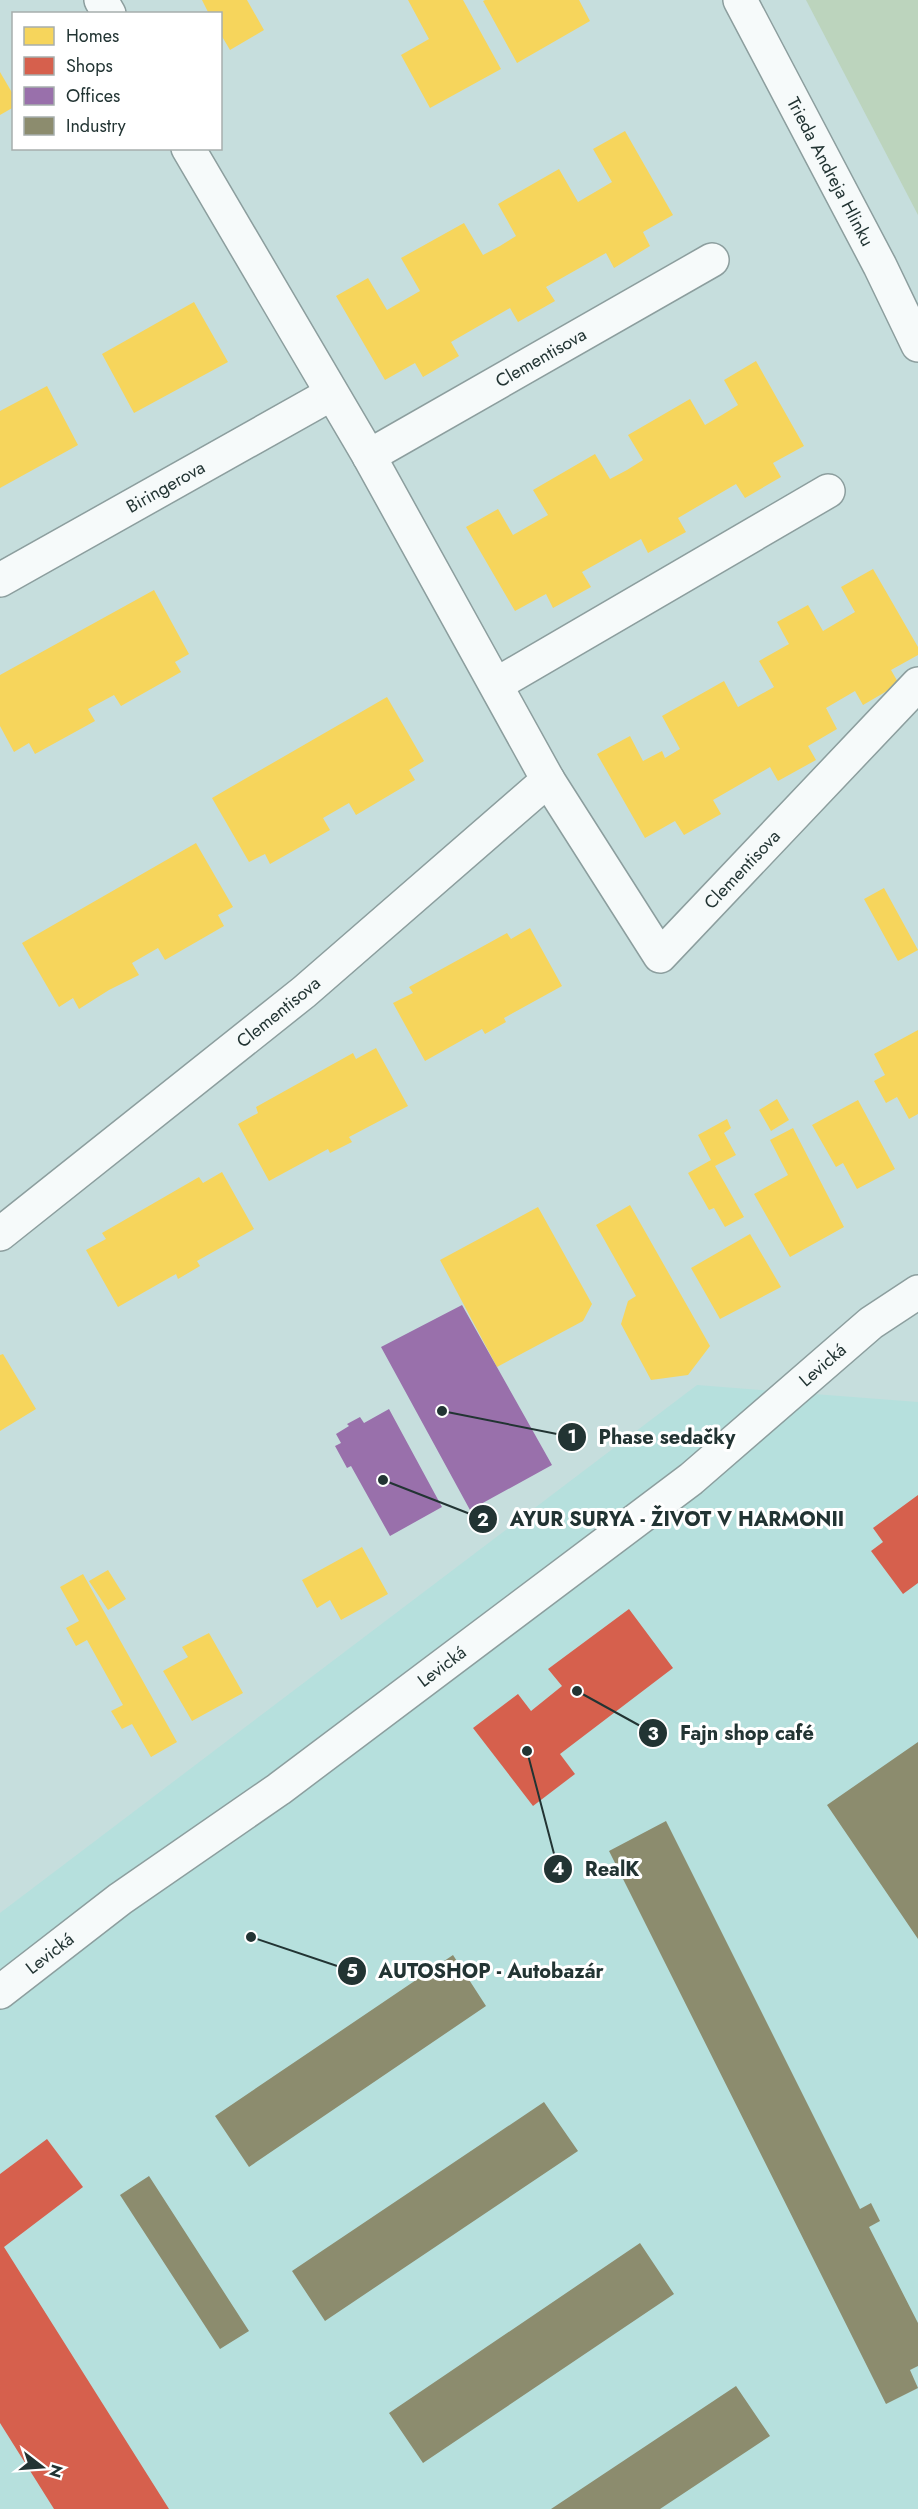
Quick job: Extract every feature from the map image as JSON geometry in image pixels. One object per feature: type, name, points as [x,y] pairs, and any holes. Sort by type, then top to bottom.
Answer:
[{"type":"street","name":"Trieda Andreja Hlinku","points":[[740,0],[880,266],[918,345]]},
{"type":"street","name":"Clementisova","points":[[189,150],[369,456],[548,780],[660,956],[918,684]]},
{"type":"street","name":"Clementisova","points":[[369,456],[712,260]]},
{"type":"street","name":"Biringerova","points":[[0,580],[331,394]]},
{"type":"street","points":[[496,684],[828,491]]},
{"type":"street","name":"Clementisova","points":[[0,1234],[304,992],[548,780]]},
{"type":"street","name":"Levická","points":[[871,1323],[918,1268]]},
{"type":"street","name":"Levická","points":[[0,1992],[120,1899],[279,1789],[691,1479],[871,1323],[918,1292]]},
{"type":"shaded area","points":[[697,1385],[918,1402],[918,2509],[0,2509],[0,1913]]},
{"type":"green space","points":[[806,0],[918,0],[918,215]]},
{"type":"building: Homes","points":[[202,0],[247,0],[264,30],[230,50],[222,36],[222,12],[208,12]]},
{"type":"building: Homes","points":[[408,0],[463,0],[501,69],[430,108],[401,55],[429,39]]},
{"type":"building: Homes","points":[[579,0],[590,21],[517,63],[483,1]]},
{"type":"building: Homes","points":[[0,72],[12,93],[12,108],[0,115]]},
{"type":"building: Homes","points":[[625,131],[673,215],[643,232],[650,246],[614,268],[606,253],[546,287],[555,301],[518,322],[510,308],[451,342],[459,356],[423,377],[415,363],[385,380],[336,296],[368,278],[387,310],[420,291],[401,258],[464,223],[483,255],[500,246],[516,236],[498,204],[559,169],[578,202],[612,182],[593,149]]},
{"type":"building: Homes","points":[[194,302],[228,362],[134,413],[102,354]]},
{"type":"building: Homes","points":[[756,361],[804,446],[773,463],[781,477],[745,498],[736,484],[678,518],[686,532],[648,553],[641,539],[582,572],[591,587],[553,608],[546,594],[515,611],[466,527],[498,509],[513,535],[548,515],[533,490],[595,454],[610,479],[627,470],[643,460],[628,435],[690,399],[705,425],[738,405],[724,380]]},
{"type":"building: Homes","points":[[47,386],[78,445],[0,488],[0,411]]},
{"type":"building: Homes","points":[[873,569],[918,647],[918,655],[891,670],[899,684],[863,705],[855,691],[826,708],[837,729],[808,746],[816,760],[778,781],[770,767],[713,800],[721,814],[684,835],[675,821],[645,838],[597,754],[630,736],[643,761],[662,751],[665,758],[680,749],[662,716],[724,681],[738,707],[774,687],[759,661],[789,644],[777,622],[808,605],[823,631],[855,612],[841,587]]},
{"type":"building: Homes","points":[[154,590],[189,654],[175,662],[181,672],[121,706],[114,695],[88,709],[95,721],[35,754],[29,743],[14,752],[0,726],[0,675]]},
{"type":"building: Homes","points":[[387,697],[424,761],[409,770],[415,780],[356,815],[349,803],[323,818],[330,830],[270,864],[265,854],[249,862],[212,798]]},
{"type":"building: Homes","points":[[196,843],[233,907],[218,915],[224,926],[165,960],[158,948],[132,963],[139,975],[79,1009],[73,998],[59,1007],[22,943]]},
{"type":"building: Homes","points":[[884,888],[918,950],[898,961],[864,899]]},
{"type":"building: Homes","points":[[530,928],[562,986],[504,1018],[506,1022],[485,1034],[482,1029],[425,1061],[393,1003],[413,993],[409,987],[507,933],[511,939]]},
{"type":"building: Homes","points":[[918,1030],[918,1114],[909,1119],[897,1097],[886,1103],[874,1081],[885,1075],[874,1054]]},
{"type":"building: Homes","points":[[376,1048],[408,1106],[349,1137],[352,1142],[330,1153],[328,1149],[269,1181],[238,1124],[258,1113],[256,1107],[353,1053],[356,1059]]},
{"type":"building: Homes","points":[[777,1099],[789,1120],[771,1131],[759,1110]]},
{"type":"building: Homes","points":[[858,1100],[895,1169],[857,1189],[843,1163],[836,1167],[812,1125]]},
{"type":"building: Homes","points":[[727,1119],[731,1128],[724,1133],[736,1155],[715,1166],[744,1217],[725,1227],[714,1208],[709,1210],[688,1173],[711,1160],[698,1135]]},
{"type":"building: Homes","points":[[793,1128],[844,1227],[790,1257],[754,1194],[788,1175],[770,1140]]},
{"type":"building: Homes","points":[[222,1172],[254,1229],[197,1261],[200,1266],[178,1279],[176,1274],[118,1307],[86,1250],[106,1239],[102,1233],[199,1177],[203,1183]]},
{"type":"building: Homes","points":[[630,1205],[710,1346],[688,1375],[651,1380],[621,1324],[628,1301],[636,1296],[596,1225]]},
{"type":"building: Homes","points":[[538,1207],[592,1304],[583,1321],[497,1367],[440,1260]]},
{"type":"building: Homes","points":[[750,1234],[781,1287],[720,1319],[691,1268]]},
{"type":"building: Homes","points":[[3,1354],[36,1409],[0,1431],[0,1355]]},
{"type":"building: Homes","points":[[362,1547],[388,1594],[341,1620],[330,1600],[317,1608],[302,1580]]},
{"type":"building: Homes","points":[[108,1570],[126,1599],[108,1610],[89,1581]]},
{"type":"building: Homes","points":[[83,1574],[177,1742],[151,1757],[132,1724],[122,1729],[111,1711],[123,1705],[87,1640],[76,1646],[66,1628],[79,1621],[60,1587]]},
{"type":"building: Homes","points":[[209,1633],[243,1693],[192,1721],[163,1671],[188,1657],[182,1647]]},
{"type":"building: Shops","points":[[918,1495],[918,1583],[903,1594],[871,1551],[883,1542],[873,1528]]},
{"type":"building: Shops","points":[[629,1609],[673,1668],[560,1754],[575,1774],[533,1806],[473,1728],[518,1694],[531,1711],[562,1686],[548,1669]]},
{"type":"building: Shops","points":[[47,2139],[83,2187],[4,2247],[169,2509],[54,2509],[0,2423],[0,2174]]},
{"type":"building: Offices","points":[[462,1305],[552,1465],[470,1510],[381,1347]]},
{"type":"building: Offices","points":[[389,1409],[442,1507],[390,1536],[351,1466],[347,1468],[335,1446],[341,1443],[336,1434],[349,1426],[347,1424],[360,1417],[364,1423]]},
{"type":"building: Industry","points":[[918,1742],[918,1939],[827,1805]]},
{"type":"building: Industry","points":[[666,1821],[860,2209],[871,2203],[880,2221],[869,2227],[918,2323],[918,2366],[910,2370],[918,2388],[886,2404],[609,1851]]},
{"type":"building: Industry","points":[[453,1955],[486,2006],[249,2167],[215,2116]]},
{"type":"building: Industry","points":[[544,2102],[578,2151],[325,2321],[292,2271]]},
{"type":"building: Industry","points":[[149,2176],[249,2331],[220,2349],[120,2195]]},
{"type":"building: Industry","points":[[640,2243],[674,2294],[423,2463],[389,2413]]},
{"type":"building: Industry","points":[[736,2386],[770,2436],[660,2509],[551,2509]]},
{"type":"place","name":"Phase sedačky","points":[[442,1411]]},
{"type":"place","name":"AYUR SURYA - ŽIVOT V HARMONII","points":[[383,1480]]},
{"type":"place","name":"Fajn shop café","points":[[577,1691]]},
{"type":"place","name":"RealK","points":[[527,1751]]},
{"type":"place","name":"AUTOSHOP - Autobazár","points":[[251,1937]]}]
